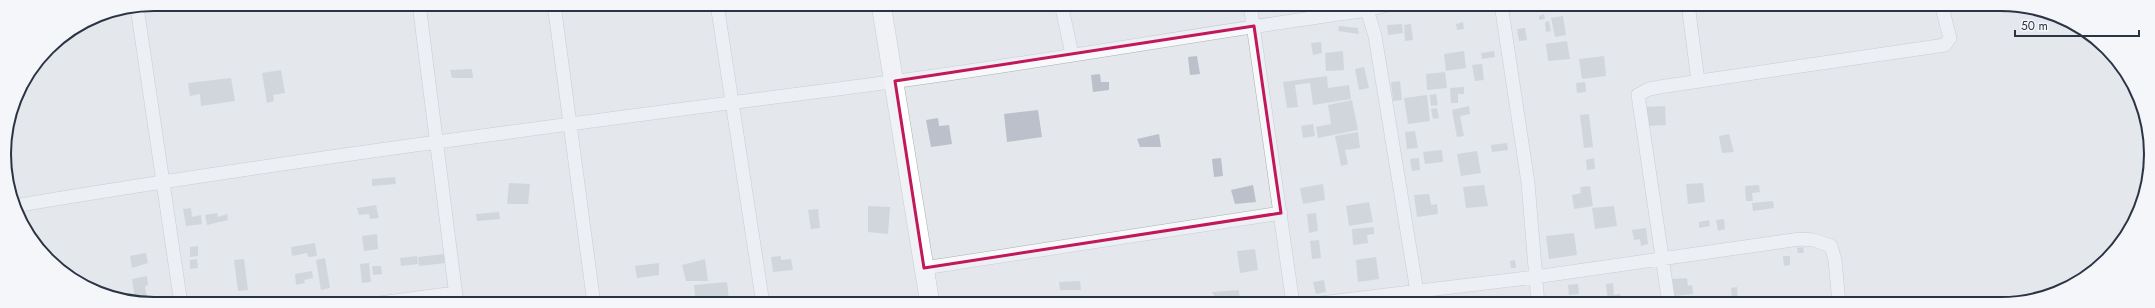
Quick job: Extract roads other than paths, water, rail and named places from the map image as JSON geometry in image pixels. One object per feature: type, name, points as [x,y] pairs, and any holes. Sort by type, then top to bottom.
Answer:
[{"type":"main road","points":[[882,11],[895,81],[929,297]]},
{"type":"street","points":[[419,11],[456,297]]},
{"type":"street","points":[[555,11],[593,297]]},
{"type":"street","points":[[718,11],[763,297]]},
{"type":"street","points":[[1063,11],[1072,54]]},
{"type":"street","points":[[1251,11],[1292,297]]},
{"type":"street","points":[[21,205],[162,181],[435,141],[732,101],[895,81],[1347,11]]},
{"type":"street","points":[[1372,11],[1375,36],[1418,297]]},
{"type":"street","points":[[1502,11],[1528,183],[1537,297]]},
{"type":"street","points":[[1689,11],[1698,81]]},
{"type":"street","points":[[1668,297],[1664,260],[1638,95],[1649,89],[1698,81],[1945,45],[1950,38],[1950,31],[1943,11]]},
{"type":"street","points":[[138,12],[180,297]]},
{"type":"street","points":[[924,268],[1281,213]]},
{"type":"street","points":[[1364,297],[1664,260],[1800,238],[1814,240],[1831,246],[1835,260],[1838,297]]}]
